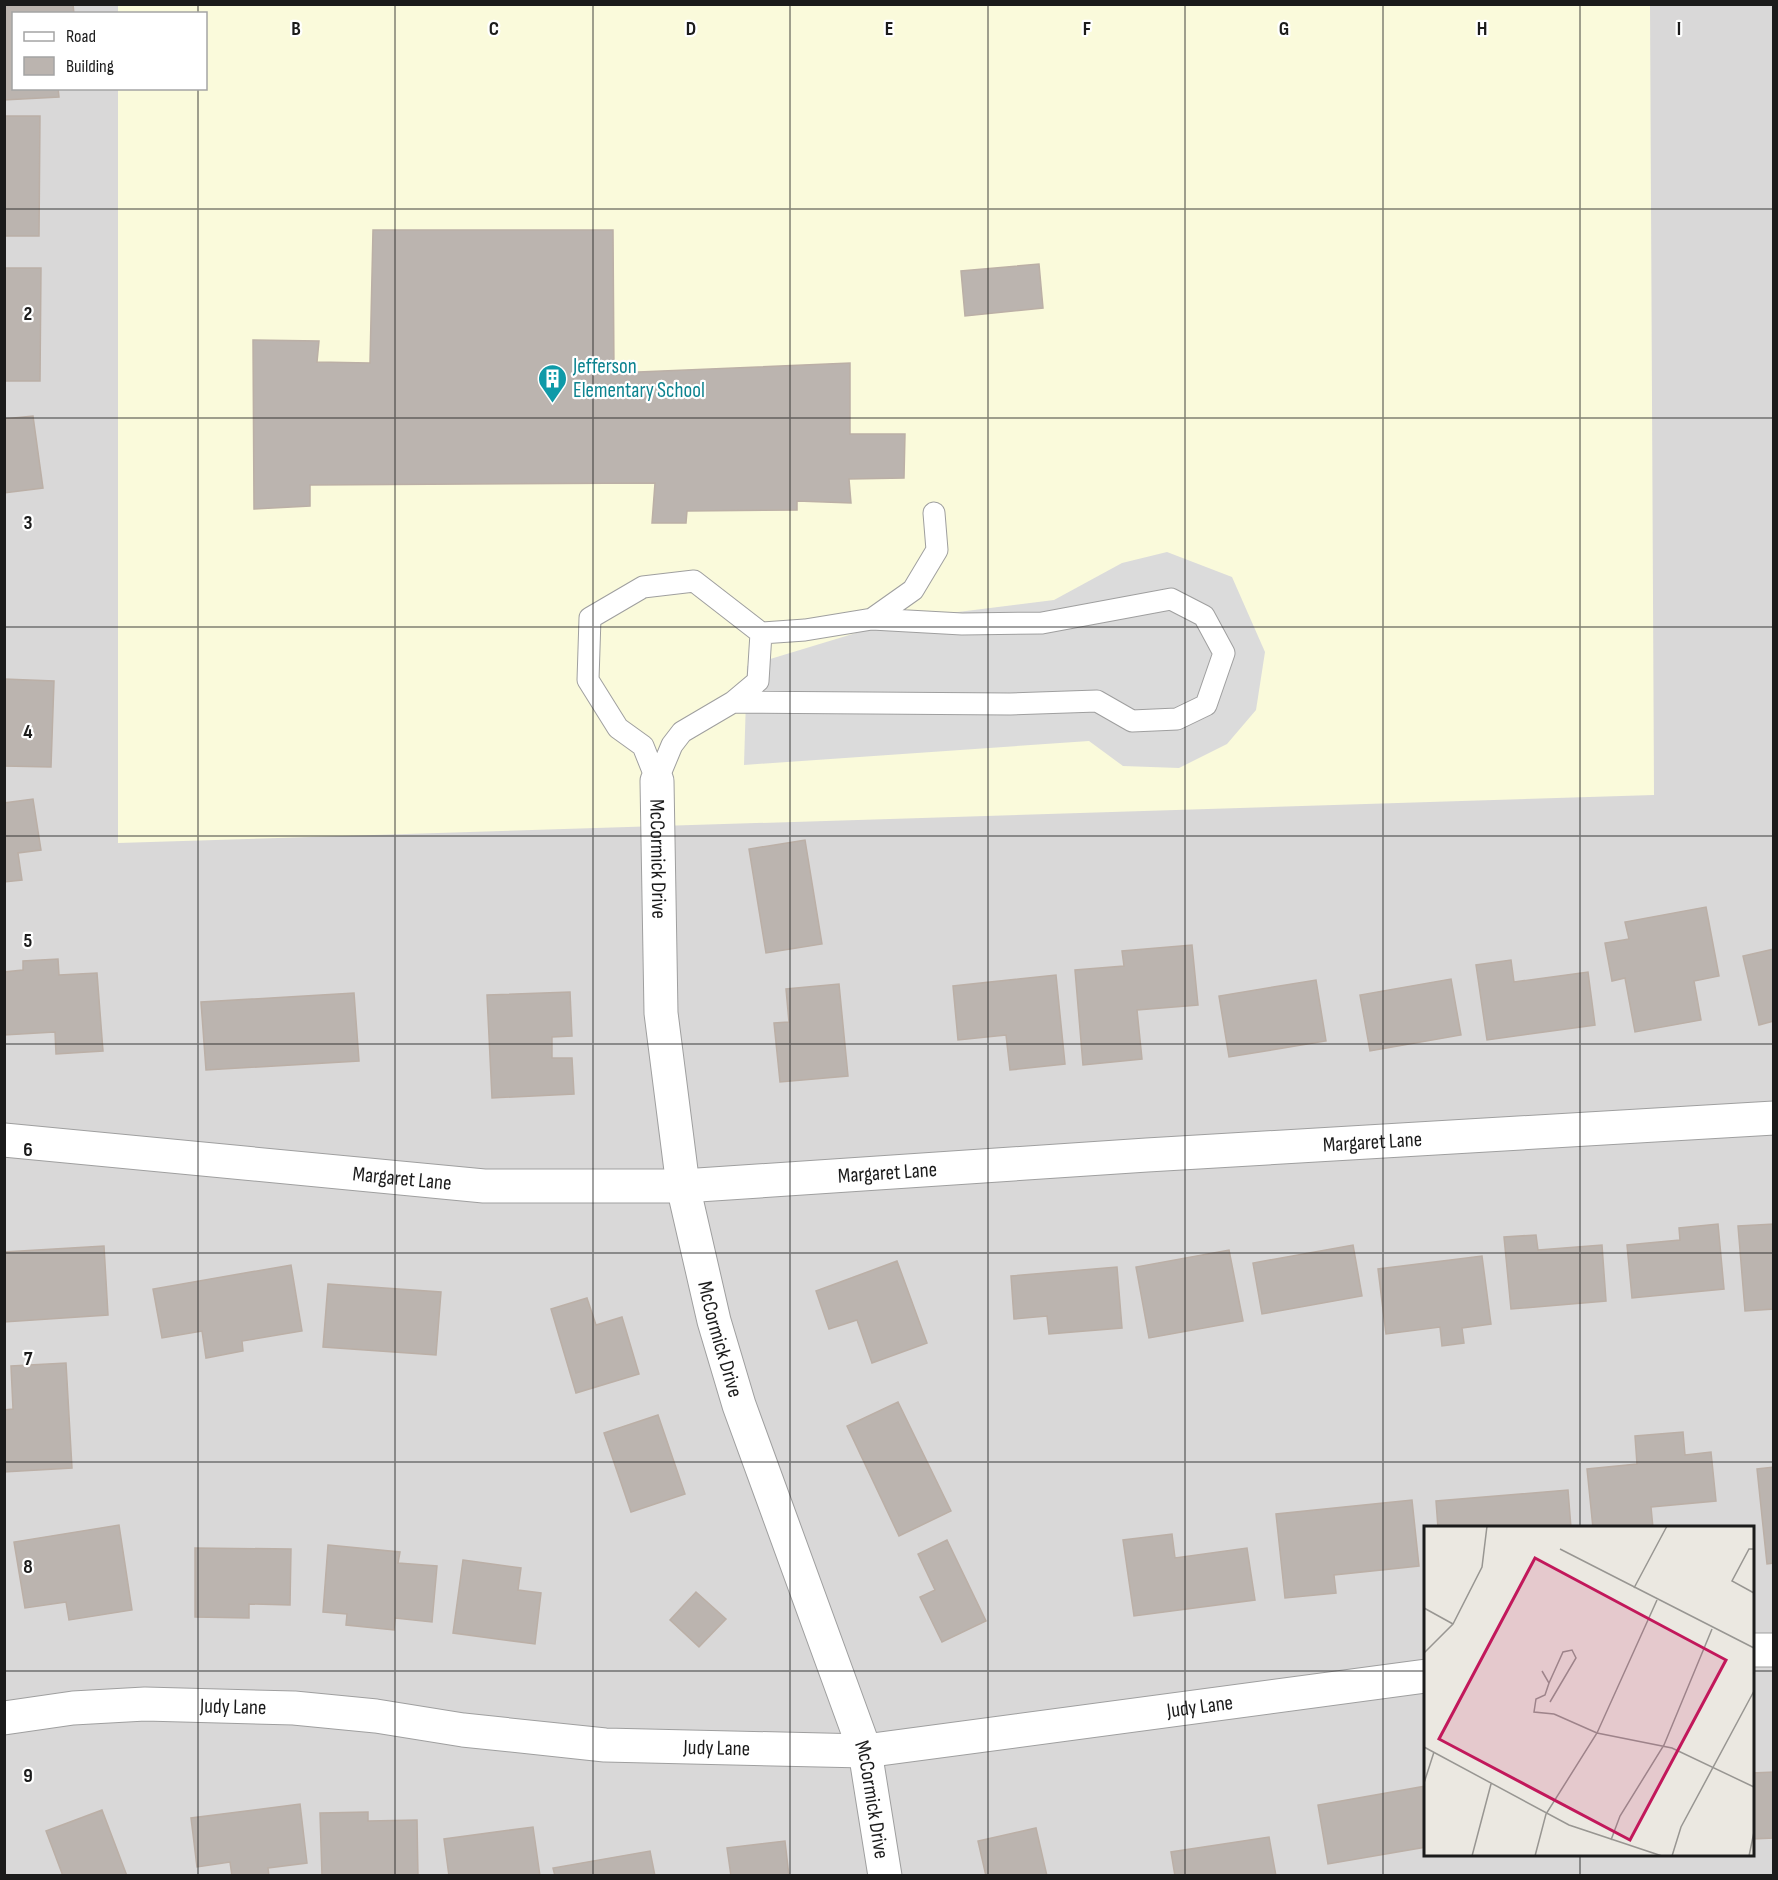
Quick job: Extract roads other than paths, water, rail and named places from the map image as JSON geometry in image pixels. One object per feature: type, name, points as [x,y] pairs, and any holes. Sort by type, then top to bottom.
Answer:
[{"type":"street","name":"McCormick Drive","points":[[657,781],[661,1013],[683,1186],[714,1321],[739,1404],[865,1750],[885,1875]]},
{"type":"street","name":"Margaret Lane","points":[[4,1140],[484,1186],[683,1186],[1171,1153],[1773,1118]]},
{"type":"street","points":[[1754,1650],[1773,1650]]},
{"type":"street","name":"Judy Lane","points":[[4,1718],[73,1708],[145,1704],[294,1707],[376,1716],[464,1730],[605,1745],[865,1750],[1424,1676]]},
{"type":"lane","points":[[872,619],[913,590],[937,550],[934,513]]},
{"type":"lane","points":[[657,781],[643,746],[618,728],[588,680],[590,618],[643,587],[694,580],[761,633],[805,630],[872,619],[962,624],[1042,623],[1171,599],[1204,616],[1224,653],[1206,705],[1177,719],[1132,721],[1097,701],[733,702]]},
{"type":"lane","points":[[657,781],[672,745],[682,732],[733,702],[758,681],[761,633]]},
{"type":"place","name":"Jefferson Elementary School","points":[[552,404]]}]
